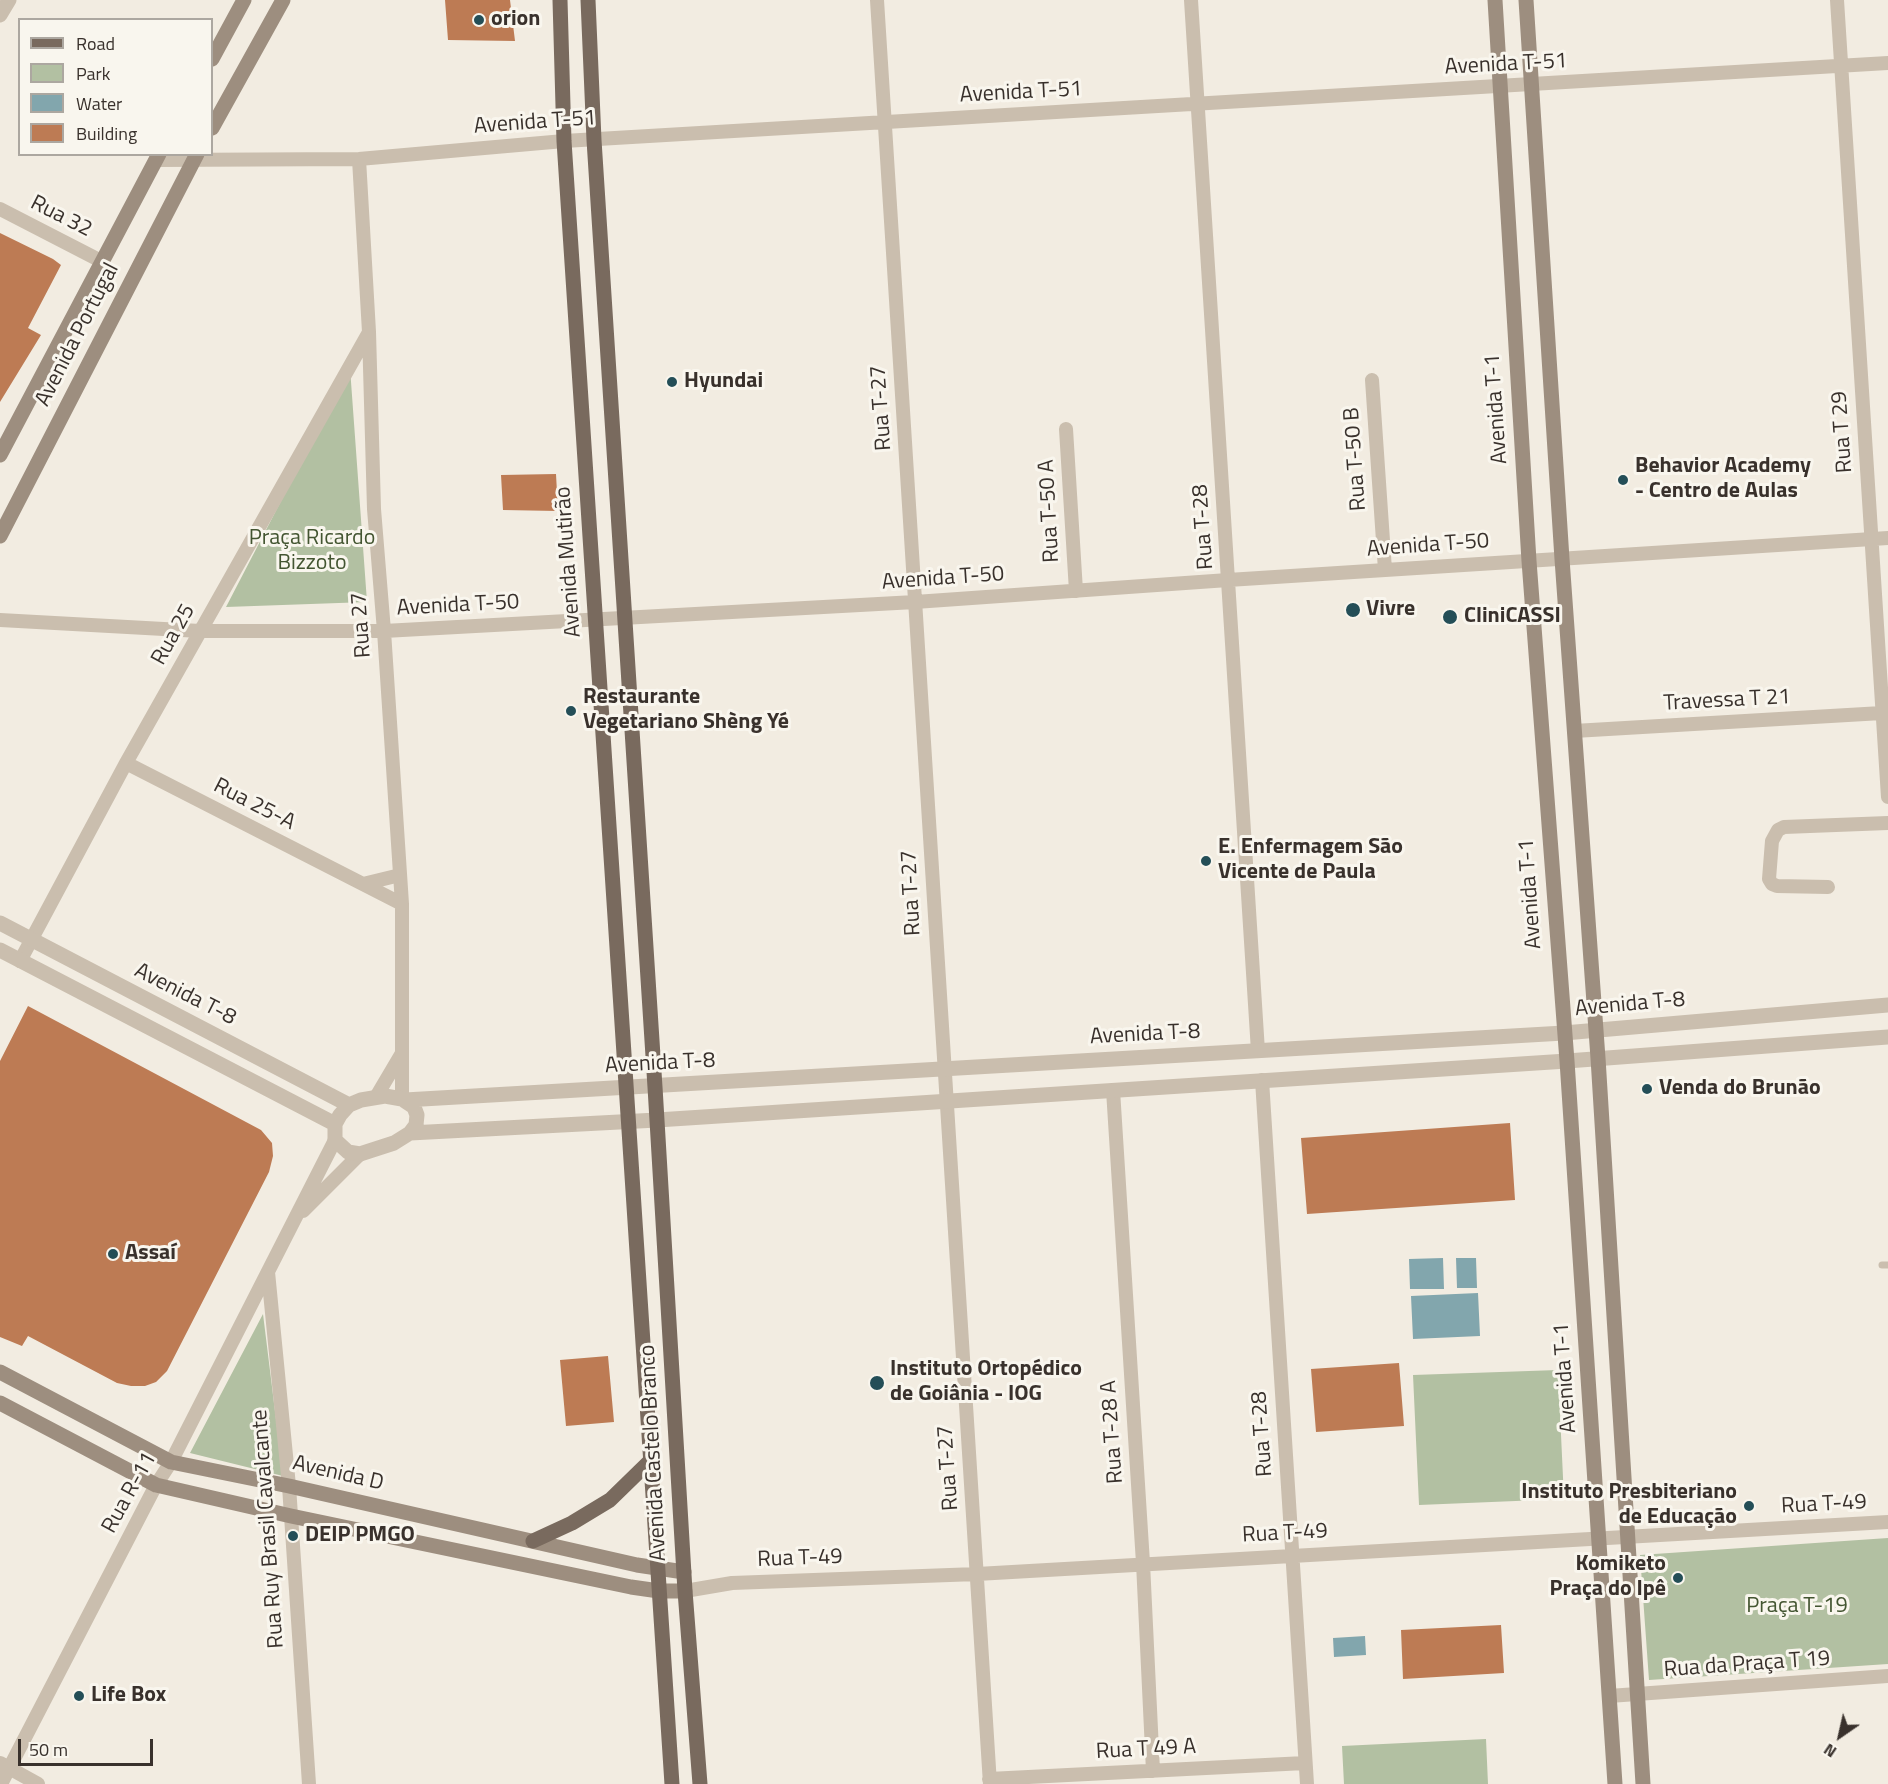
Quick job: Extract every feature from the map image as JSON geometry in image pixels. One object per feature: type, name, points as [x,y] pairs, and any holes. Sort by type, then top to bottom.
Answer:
[{"type":"main road","points":[[213,57],[244,0]]},
{"type":"main road","points":[[213,126],[283,0]]},
{"type":"main road","name":"Avenida Mutirão","points":[[560,0],[564,141],[628,1121]]},
{"type":"main road","points":[[588,0],[594,140],[657,1120]]},
{"type":"main road","name":"Avenida T-1","points":[[1495,0],[1529,561],[1567,1061],[1615,1784]]},
{"type":"main road","points":[[1526,0],[1562,559],[1598,1058],[1642,1784]]},
{"type":"main road","name":"Avenida Portugal","points":[[0,454],[4,438],[103,262],[157,157]]},
{"type":"main road","name":"Avenida Portugal","points":[[0,536],[195,158]]},
{"type":"main road","name":"Avenida Castelo Branco","points":[[657,1120],[685,1591],[700,1784]]},
{"type":"main road","name":"Avenida Castelo Branco","points":[[628,1121],[672,1784]]},
{"type":"main road","name":"Avenida D","points":[[0,1372],[171,1462],[684,1572]]},
{"type":"main road","points":[[0,1403],[156,1485],[291,1516],[659,1591],[685,1591]]},
{"type":"main road","points":[[533,1541],[572,1523],[610,1500],[650,1461]]},
{"type":"street","points":[[0,15],[9,0]]},
{"type":"street","name":"Rua T-27","points":[[877,0],[989,1782]]},
{"type":"street","name":"Rua T-28","points":[[1191,0],[1258,1051]]},
{"type":"street","name":"Rua T 29","points":[[1837,0],[1888,797]]},
{"type":"street","name":"Avenida T-51","points":[[157,157],[359,159],[564,141],[1888,63]]},
{"type":"street","name":"Rua 27","points":[[359,159],[369,332],[374,509],[402,904],[404,1100]]},
{"type":"street","name":"Rua 32","points":[[0,209],[103,262]]},
{"type":"street","name":"Rua 25","points":[[20,961],[126,763],[369,332]]},
{"type":"street","name":"Rua T-50 B","points":[[1372,380],[1385,570]]},
{"type":"street","name":"Rua T-50 A","points":[[1066,429],[1076,591]]},
{"type":"street","name":"Avenida T-50","points":[[0,620],[200,631],[384,631],[915,602],[1888,538]]},
{"type":"street","name":"Travessa T 21","points":[[1574,731],[1882,713]]},
{"type":"street","name":"Rua 25-A","points":[[126,763],[402,904]]},
{"type":"street","points":[[1828,887],[1772,884],[1769,879],[1772,841],[1778,830],[1784,827],[1888,823]]},
{"type":"street","points":[[363,884],[400,875]]},
{"type":"street","name":"Avenida T-8","points":[[0,923],[349,1106]]},
{"type":"street","name":"Avenida T-8","points":[[0,950],[335,1124]]},
{"type":"street","name":"Avenida T-8","points":[[404,1100],[626,1089],[1564,1033],[1888,1005]]},
{"type":"street","points":[[410,1133],[657,1120],[1567,1061],[1888,1037]]},
{"type":"street","points":[[376,1097],[403,1052]]},
{"type":"street","name":"Rua T-28","points":[[1262,1080],[1306,1784]]},
{"type":"street","name":"Rua T-28 A","points":[[1113,1090],[1143,1563],[1153,1771]]},
{"type":"street","points":[[376,1097],[404,1100],[414,1107],[417,1115],[416,1125],[410,1133],[394,1143],[360,1154],[348,1152],[335,1140],[335,1124],[340,1114],[349,1106],[376,1097]]},
{"type":"street","name":"Rua R-11","points":[[1,1784],[5,1766],[156,1485],[171,1462],[335,1140]]},
{"type":"street","name":"Rua R-11","points":[[293,1221],[360,1154]]},
{"type":"street","name":"Rua Ruy Brasil Cavalcante","points":[[268,1271],[289,1486],[309,1784]]},
{"type":"street","name":"Rua T-49","points":[[685,1591],[732,1582],[977,1574],[1291,1554],[1888,1522]]},
{"type":"street","name":"Rua da Praça T 19","points":[[1609,1696],[1888,1676]]},
{"type":"street","name":"Rua T 49 A","points":[[989,1782],[1305,1763]]},
{"type":"street","points":[[5,1766],[38,1784]]},
{"type":"green space","name":"Praça Ricardo Bizzoto","points":[[350,368],[367,602],[226,607]]},
{"type":"green space","points":[[263,1314],[283,1476],[190,1453]]},
{"type":"green space","points":[[1558,1370],[1564,1499],[1419,1505],[1413,1375]]},
{"type":"green space","name":"Praça T-19","points":[[1888,1538],[1888,1664],[1649,1680],[1640,1555]]},
{"type":"green space","points":[[1486,1739],[1488,1784],[1344,1784],[1342,1746]]},
{"type":"water","points":[[1443,1258],[1444,1289],[1410,1289],[1409,1259]]},
{"type":"water","points":[[1456,1258],[1476,1258],[1477,1288],[1457,1288]]},
{"type":"water","points":[[1478,1293],[1480,1336],[1413,1339],[1411,1296]]},
{"type":"water","points":[[1365,1636],[1366,1655],[1334,1657],[1333,1638]]},
{"type":"building","name":"orion","points":[[445,0],[510,0],[515,41],[448,40]]},
{"type":"building","points":[[0,233],[61,265],[28,328],[41,335],[0,402]]},
{"type":"building","points":[[556,474],[558,511],[503,510],[501,475]]},
{"type":"building","name":"Assaí","points":[[28,1006],[261,1130],[272,1143],[273,1156],[269,1172],[167,1371],[156,1382],[145,1386],[117,1383],[28,1336],[22,1346],[0,1337],[0,1061]]},
{"type":"building","points":[[1510,1123],[1515,1200],[1307,1214],[1301,1138]]},
{"type":"building","points":[[608,1356],[614,1422],[566,1426],[560,1360]]},
{"type":"building","points":[[1399,1363],[1404,1426],[1316,1432],[1311,1369]]},
{"type":"building","points":[[1501,1625],[1504,1673],[1403,1679],[1401,1630]]},
{"type":"place","name":"orion","points":[[479,20]]},
{"type":"place","name":"Hyundai","points":[[672,382]]},
{"type":"place","name":"Behavior Academy - Centro de Aulas","points":[[1623,480]]},
{"type":"place","name":"Vivre","points":[[1353,610]]},
{"type":"place","name":"CliniCASSI","points":[[1450,617]]},
{"type":"place","name":"Restaurante Vegetariano Shèng Yé","points":[[571,711]]},
{"type":"place","name":"E. Enfermagem São Vicente de Paula","points":[[1206,861]]},
{"type":"place","name":"Venda do Brunão","points":[[1647,1089]]},
{"type":"place","name":"Assaí","points":[[113,1254]]},
{"type":"place","name":"Instituto Ortopédico de Goiânia - IOG","points":[[877,1383]]},
{"type":"place","name":"Instituto Presbiteriano de Educação","points":[[1749,1506]]},
{"type":"place","name":"DEIP PMGO","points":[[293,1536]]},
{"type":"place","name":"Komiketo Praça do Ipê","points":[[1678,1578]]},
{"type":"place","name":"Life Box","points":[[79,1696]]}]
